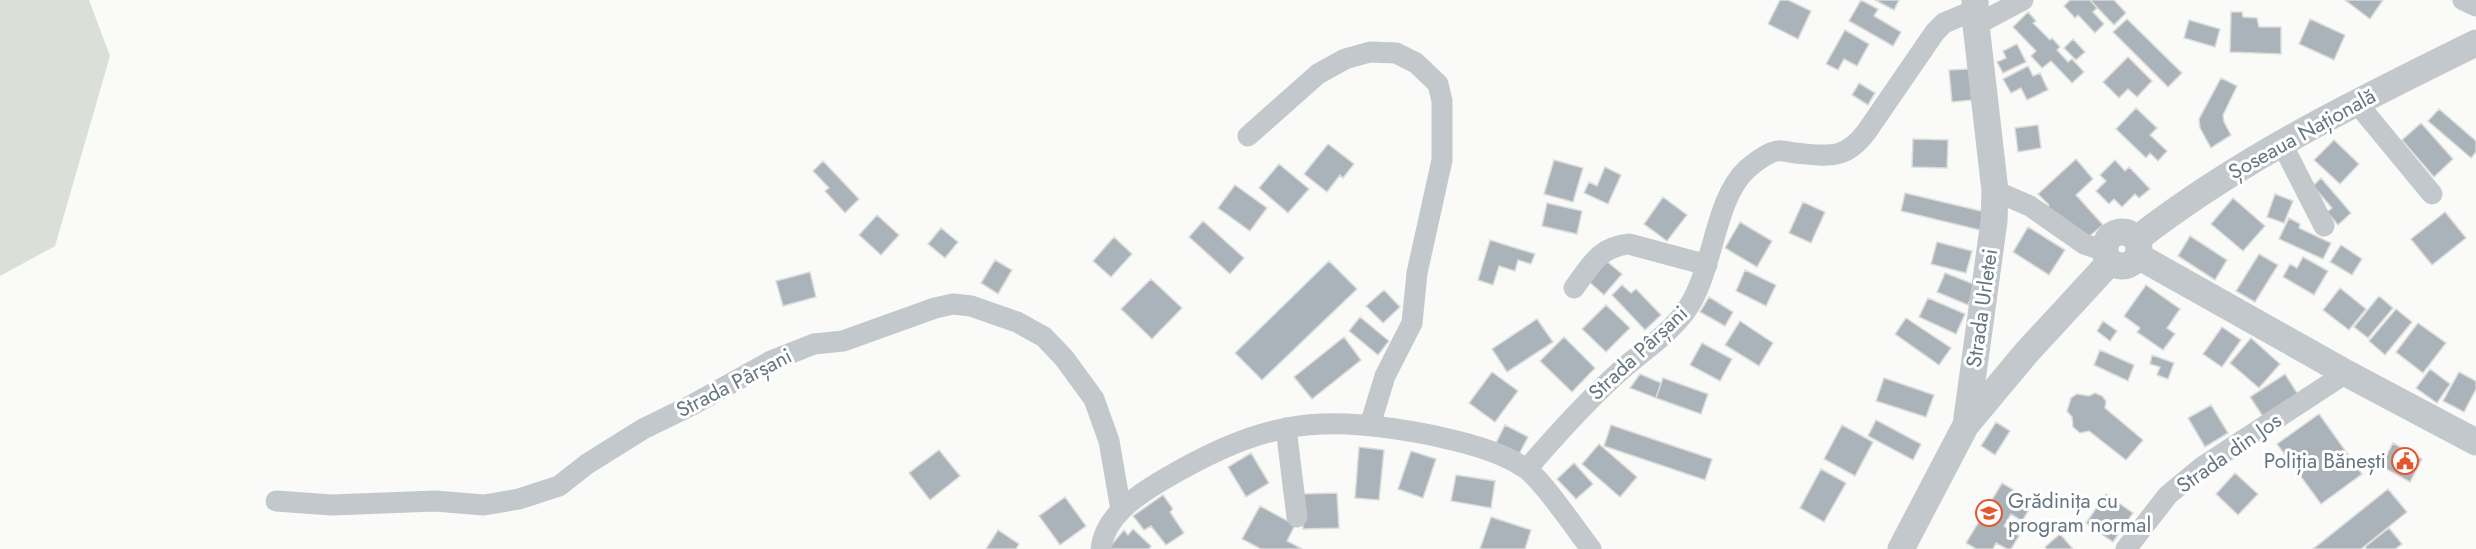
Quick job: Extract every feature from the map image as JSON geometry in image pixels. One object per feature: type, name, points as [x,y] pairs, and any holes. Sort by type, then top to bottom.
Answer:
[{"type":"street","name":"Strada Pârșani","points":[[1527,469],[1586,402],[1670,330],[1684,314],[1694,300],[1727,204],[1744,172],[1766,156],[1778,151],[1829,156],[1845,153],[1868,131],[1935,32],[1944,23],[1975,12],[2023,0]]},
{"type":"street","points":[[2463,0],[2476,6]]},
{"type":"street","name":"Strada Urletei","points":[[1966,425],[1994,221],[1995,191],[1975,12]]},
{"type":"street","name":"Șoseaua Națională","points":[[2138,248],[2185,202],[2281,142],[2476,43]]},
{"type":"street","points":[[1248,136],[1318,74],[1346,59],[1362,54],[1396,53],[1416,63],[1438,84],[1442,101],[1442,160],[1417,273],[1412,323],[1385,376],[1370,425]]},
{"type":"street","points":[[2356,102],[2432,194]]},
{"type":"street","points":[[2281,142],[2324,226]]},
{"type":"street","points":[[1995,191],[2030,206],[2084,244],[2107,256]]},
{"type":"street","points":[[1903,548],[1966,425],[2107,256],[2107,240],[2116,232],[2128,232],[2138,248],[2346,373],[2476,442]]},
{"type":"street","points":[[1574,288],[1595,259],[1604,251],[1617,245],[1629,244],[1707,265]]},
{"type":"street","name":"Strada Pârșani","points":[[276,501],[332,505],[435,501],[484,505],[519,499],[560,486],[587,464],[643,429],[771,361],[814,344],[843,341],[935,308],[953,304],[971,306],[1017,322],[1044,337],[1064,358],[1094,399],[1109,441],[1121,510]]},
{"type":"street","name":"Strada din Jos","points":[[2126,549],[2168,495],[2202,467],[2346,373]]},
{"type":"street","points":[[1081,549],[1101,543],[1109,523],[1121,510],[1147,490],[1187,466],[1236,443],[1286,428],[1318,424],[1370,425],[1458,441],[1499,455],[1527,469],[1591,549]]},
{"type":"street","points":[[1286,428],[1297,517]]},
{"type":"shaded area","points":[[0,0],[89,0],[110,56],[55,246],[0,276]]},
{"type":"building","points":[[1780,0],[1788,0],[1811,11],[1798,39],[1768,24]]},
{"type":"building","points":[[1861,0],[1878,9],[1874,16],[1901,32],[1893,46],[1849,21]]},
{"type":"building","points":[[1875,0],[1899,0],[1894,10]]},
{"type":"building","points":[[2070,0],[2090,0],[2097,8],[2093,12],[2104,24],[2095,33],[2078,15],[2075,18],[2064,6]]},
{"type":"building","points":[[2090,0],[2114,0],[2126,13],[2114,25]]},
{"type":"building","points":[[2345,0],[2383,0],[2370,19]]},
{"type":"building","points":[[2028,12],[2036,21],[2033,23],[2060,47],[2057,50],[2068,62],[2072,59],[2084,72],[2072,83],[2051,61],[2042,68],[2031,56],[2036,51],[2013,27]]},
{"type":"building","points":[[2231,12],[2242,12],[2243,17],[2257,18],[2259,27],[2281,27],[2281,54],[2230,52]]},
{"type":"building","points":[[2127,19],[2182,73],[2168,87],[2113,32]]},
{"type":"building","points":[[2310,19],[2345,35],[2334,60],[2299,44]]},
{"type":"building","points":[[2189,20],[2220,29],[2215,47],[2184,38]]},
{"type":"building","points":[[1845,30],[1869,44],[1857,66],[1844,59],[1838,70],[1826,64]]},
{"type":"building","points":[[2073,39],[2085,52],[2076,60],[2064,48]]},
{"type":"building","points":[[2017,44],[2026,62],[2003,73],[1997,62],[2006,58],[2003,51]]},
{"type":"building","points":[[2128,57],[2152,81],[2137,97],[2128,89],[2119,98],[2103,82]]},
{"type":"building","points":[[2028,66],[2033,76],[2040,73],[2048,90],[2027,100],[2021,88],[2011,93],[2003,79]]},
{"type":"building","points":[[1969,69],[1972,100],[1952,102],[1949,70]]},
{"type":"building","points":[[2221,78],[2237,86],[2223,115],[2231,135],[2211,148],[2200,128],[2199,119]]},
{"type":"building","points":[[1859,83],[1875,93],[1868,105],[1852,95]]},
{"type":"building","points":[[2136,108],[2157,128],[2150,135],[2167,151],[2158,161],[2150,153],[2146,158],[2116,129]]},
{"type":"building","points":[[2439,109],[2476,141],[2476,152],[2471,158],[2428,121]]},
{"type":"building","points":[[2421,123],[2453,159],[2434,177],[2402,140]]},
{"type":"building","points":[[2038,125],[2041,148],[2018,152],[2015,128]]},
{"type":"building","points":[[1913,139],[1948,140],[1947,168],[1912,167]]},
{"type":"building","points":[[2334,140],[2359,164],[2340,184],[2314,160]]},
{"type":"building","points":[[1328,144],[1354,164],[1343,178],[1340,175],[1327,192],[1304,174]]},
{"type":"building","points":[[2076,159],[2093,179],[2076,195],[2103,225],[2087,238],[2046,208],[2049,205],[2038,194]]},
{"type":"building","points":[[1554,160],[1583,168],[1573,202],[1544,194]]},
{"type":"building","points":[[2115,160],[2125,171],[2129,167],[2150,189],[2139,198],[2135,194],[2122,207],[2114,199],[2109,204],[2096,191],[2106,181],[2100,175]]},
{"type":"building","points":[[823,161],[859,199],[845,213],[825,191],[829,188],[813,171]]},
{"type":"building","points":[[1279,164],[1309,189],[1288,213],[1259,188]]},
{"type":"building","points":[[1605,167],[1621,175],[1608,204],[1584,193],[1589,182],[1597,186]]},
{"type":"building","points":[[2321,178],[2351,213],[2338,225],[2327,212],[2332,208],[2313,186]]},
{"type":"building","points":[[1235,185],[1267,208],[1250,231],[1218,208]]},
{"type":"building","points":[[1905,193],[1985,212],[1980,230],[1901,211]]},
{"type":"building","points":[[2275,194],[2293,201],[2284,223],[2267,217]]},
{"type":"building","points":[[1663,197],[1687,215],[1667,241],[1644,224]]},
{"type":"building","points":[[2233,198],[2265,226],[2243,251],[2211,224]]},
{"type":"building","points":[[1803,202],[1825,212],[1811,243],[1789,233]]},
{"type":"building","points":[[1547,203],[1582,211],[1577,234],[1542,226]]},
{"type":"building","points":[[2445,212],[2466,238],[2432,265],[2411,239]]},
{"type":"building","points":[[877,215],[899,235],[881,255],[859,235]]},
{"type":"building","points":[[2289,218],[2300,224],[2299,228],[2331,243],[2323,259],[2279,239]]},
{"type":"building","points":[[1203,221],[1244,258],[1230,274],[1189,237]]},
{"type":"building","points":[[1740,222],[1772,241],[1757,267],[1725,248]]},
{"type":"building","points":[[2028,227],[2065,250],[2049,275],[2013,252]]},
{"type":"building","points":[[941,228],[958,242],[945,258],[928,244]]},
{"type":"building","points":[[2190,236],[2227,260],[2215,280],[2178,256]]},
{"type":"building","points":[[1114,237],[1132,254],[1111,277],[1093,261]]},
{"type":"building","points":[[1490,240],[1535,254],[1531,264],[1518,260],[1515,271],[1499,266],[1493,285],[1478,280]]},
{"type":"building","points":[[1937,242],[1972,251],[1966,273],[1931,264]]},
{"type":"building","points":[[2341,245],[2362,259],[2352,275],[2330,262]]},
{"type":"building","points":[[2259,254],[2278,265],[2255,302],[2236,291]]},
{"type":"building","points":[[2303,257],[2328,271],[2314,295],[2283,277],[2290,264],[2297,268]]},
{"type":"building","points":[[1604,259],[1622,274],[1604,295],[1587,280]]},
{"type":"building","points":[[995,260],[1012,270],[998,294],[981,283]]},
{"type":"building","points":[[1329,261],[1357,289],[1262,380],[1235,353]]},
{"type":"building","points":[[1745,270],[1776,285],[1766,306],[1736,291]]},
{"type":"building","points":[[810,272],[816,297],[783,306],[776,281]]},
{"type":"building","points":[[1945,273],[1976,285],[1968,305],[1937,292]]},
{"type":"building","points":[[1151,279],[1182,308],[1152,339],[1121,309]]},
{"type":"building","points":[[1622,285],[1631,293],[1636,289],[1661,315],[1645,330],[1612,295]]},
{"type":"building","points":[[2146,285],[2180,309],[2167,328],[2175,334],[2163,350],[2137,332],[2140,328],[2124,316]]},
{"type":"building","points":[[2340,288],[2366,309],[2349,330],[2323,310]]},
{"type":"building","points":[[1384,290],[1400,307],[1383,323],[1366,306]]},
{"type":"building","points":[[2379,296],[2393,308],[2368,338],[2354,327]]},
{"type":"building","points":[[1709,297],[1733,312],[1725,326],[1700,312]]},
{"type":"building","points":[[1928,298],[1965,314],[1956,334],[1919,317]]},
{"type":"building","points":[[1606,305],[1630,328],[1606,352],[1582,329]]},
{"type":"building","points":[[2396,309],[2412,322],[2385,355],[2369,341]]},
{"type":"building","points":[[1360,317],[1389,341],[1378,355],[1349,331]]},
{"type":"building","points":[[1906,318],[1951,348],[1939,365],[1895,334]]},
{"type":"building","points":[[1537,319],[1553,342],[1507,372],[1492,349]]},
{"type":"building","points":[[1740,321],[1773,343],[1759,366],[1725,345]]},
{"type":"building","points":[[2103,321],[2117,331],[2110,341],[2097,331]]},
{"type":"building","points":[[2418,323],[2446,343],[2423,373],[2396,352]]},
{"type":"building","points":[[2222,327],[2241,340],[2222,367],[2203,354]]},
{"type":"building","points":[[1344,337],[1361,360],[1312,399],[1294,377]]},
{"type":"building","points":[[1564,337],[1595,368],[1572,392],[1540,361]]},
{"type":"building","points":[[2251,338],[2280,364],[2259,388],[2230,363]]},
{"type":"building","points":[[1702,343],[1732,359],[1720,381],[1690,365]]},
{"type":"building","points":[[2100,350],[2134,365],[2128,381],[2094,365]]},
{"type":"building","points":[[2152,355],[2174,363],[2168,379],[2157,375],[2160,367],[2150,364]]},
{"type":"building","points":[[2430,369],[2450,384],[2437,403],[2416,388]]},
{"type":"building","points":[[1492,372],[1518,391],[1495,422],[1469,403]]},
{"type":"building","points":[[2459,372],[2476,381],[2476,389],[2464,412],[2443,401]]},
{"type":"building","points":[[1640,374],[1661,383],[1656,398],[1630,388]]},
{"type":"building","points":[[2285,374],[2299,396],[2264,418],[2250,397]]},
{"type":"building","points":[[1663,378],[1708,394],[1701,414],[1656,398]]},
{"type":"building","points":[[1884,378],[1934,395],[1926,417],[1876,401]]},
{"type":"building","points":[[2095,393],[2106,401],[2105,408],[2143,440],[2126,460],[2089,431],[2080,433],[2073,427],[2072,417],[2067,411],[2071,398],[2077,394],[2089,396]]},
{"type":"building","points":[[2211,405],[2228,433],[2205,447],[2188,418]]},
{"type":"building","points":[[2319,414],[2362,474],[2321,504],[2277,444]]},
{"type":"building","points":[[1876,420],[1921,444],[1913,460],[1868,436]]},
{"type":"building","points":[[1996,422],[2010,431],[1995,455],[1981,446]]},
{"type":"building","points":[[1505,425],[1528,437],[1518,456],[1495,445]]},
{"type":"building","points":[[1611,425],[1712,459],[1705,480],[1604,446]]},
{"type":"building","points":[[1842,425],[1873,442],[1855,476],[1824,459]]},
{"type":"building","points":[[2393,443],[2422,459],[2410,482],[2381,466]]},
{"type":"building","points":[[1599,444],[1637,477],[1620,497],[1582,464]]},
{"type":"building","points":[[1359,447],[1384,450],[1379,500],[1355,498]]},
{"type":"building","points":[[939,450],[960,476],[930,500],[909,473]]},
{"type":"building","points":[[1411,451],[1436,459],[1423,498],[1398,489]]},
{"type":"building","points":[[1251,453],[1269,483],[1246,497],[1228,467]]},
{"type":"building","points":[[1574,463],[1593,484],[1576,499],[1557,479]]},
{"type":"building","points":[[1821,469],[1846,483],[1824,522],[1800,508]]},
{"type":"building","points":[[2235,473],[2258,494],[2238,515],[2216,494]]},
{"type":"building","points":[[1456,475],[1495,481],[1491,508],[1451,501]]},
{"type":"building","points":[[2002,483],[2034,502],[2022,521],[2011,514],[2004,526],[2019,536],[2011,549],[1996,543],[1993,549],[1976,549],[1966,543]]},
{"type":"building","points":[[2388,489],[2407,512],[2361,549],[2313,549]]},
{"type":"building","points":[[1337,493],[1339,528],[1303,529],[1302,494]]},
{"type":"building","points":[[2106,494],[2133,513],[2113,542],[2086,523]]},
{"type":"building","points":[[1163,495],[1173,509],[1170,512],[1184,533],[1166,545],[1151,526],[1144,530],[1133,516]]},
{"type":"building","points":[[1065,497],[1086,526],[1060,545],[1039,516]]},
{"type":"building","points":[[1260,506],[1295,525],[1287,541],[1302,549],[1261,549],[1242,539]]},
{"type":"building","points":[[1491,517],[1531,530],[1525,549],[1480,549]]},
{"type":"building","points":[[2389,528],[2402,544],[2395,549],[2367,549],[2365,547]]},
{"type":"building","points":[[1133,529],[1151,546],[1149,549],[1108,549],[1124,530],[1128,535]]},
{"type":"building","points":[[998,530],[1019,544],[1016,549],[986,549]]},
{"type":"building","points":[[2060,534],[2073,549],[2047,549],[2045,547]]},
{"type":"place","name":"Poliția Bănești","points":[[2405,461]]},
{"type":"place","name":"Grădinița cu program normal","points":[[1989,513]]}]
